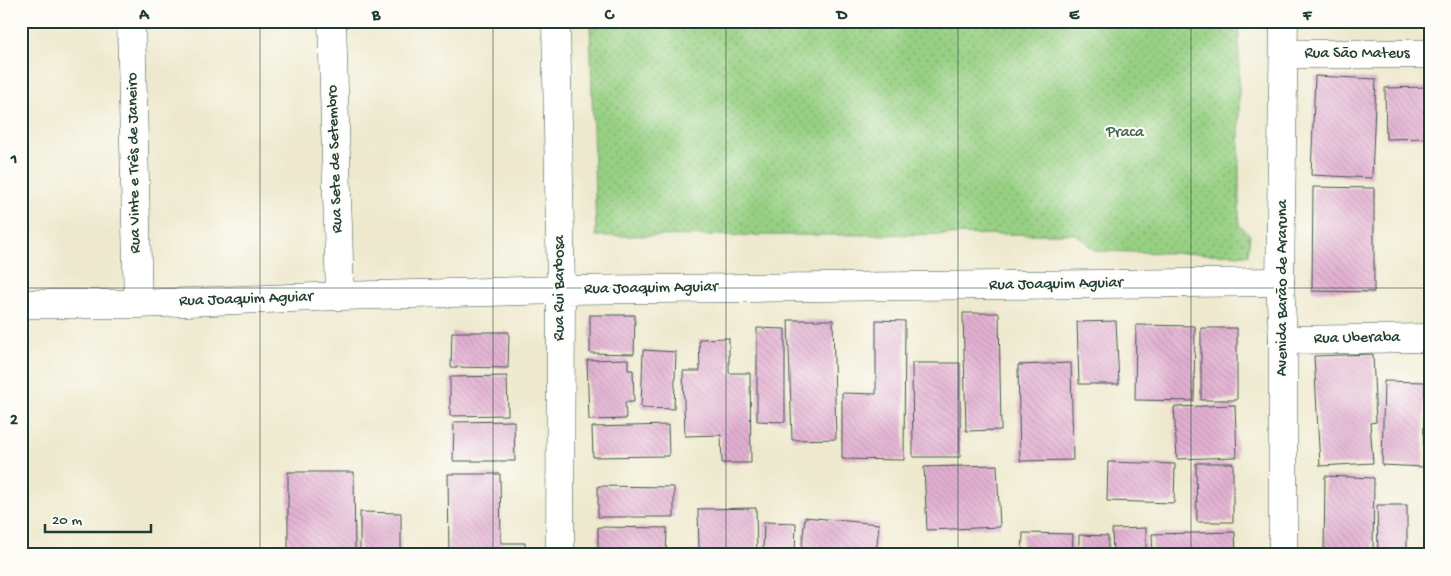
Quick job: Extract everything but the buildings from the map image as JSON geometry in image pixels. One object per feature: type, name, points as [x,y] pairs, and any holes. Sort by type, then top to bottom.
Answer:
[{"type":"street","name":"Rua Vinte e Três de Janeiro","points":[[131,21],[138,304]]},
{"type":"street","name":"Rua Sete de Setembro","points":[[332,21],[340,296]]},
{"type":"street","name":"Rua Rui Barbosa","points":[[556,21],[561,290],[560,555]]},
{"type":"street","name":"Avenida Barão de Araruna","points":[[1284,21],[1280,282],[1283,340],[1284,555]]},
{"type":"street","name":"Rua São Mateus","points":[[1284,54],[1430,54]]},
{"type":"street","name":"Rua Joaquim Aguiar","points":[[21,304],[138,304],[561,290],[1280,282]]},
{"type":"street","name":"Rua Uberaba","points":[[1283,340],[1430,338]]},
{"type":"green space","name":"Praca","points":[[590,21],[1239,21],[1239,225],[1250,235],[1248,255],[1095,251],[1076,234],[596,236]]}]
